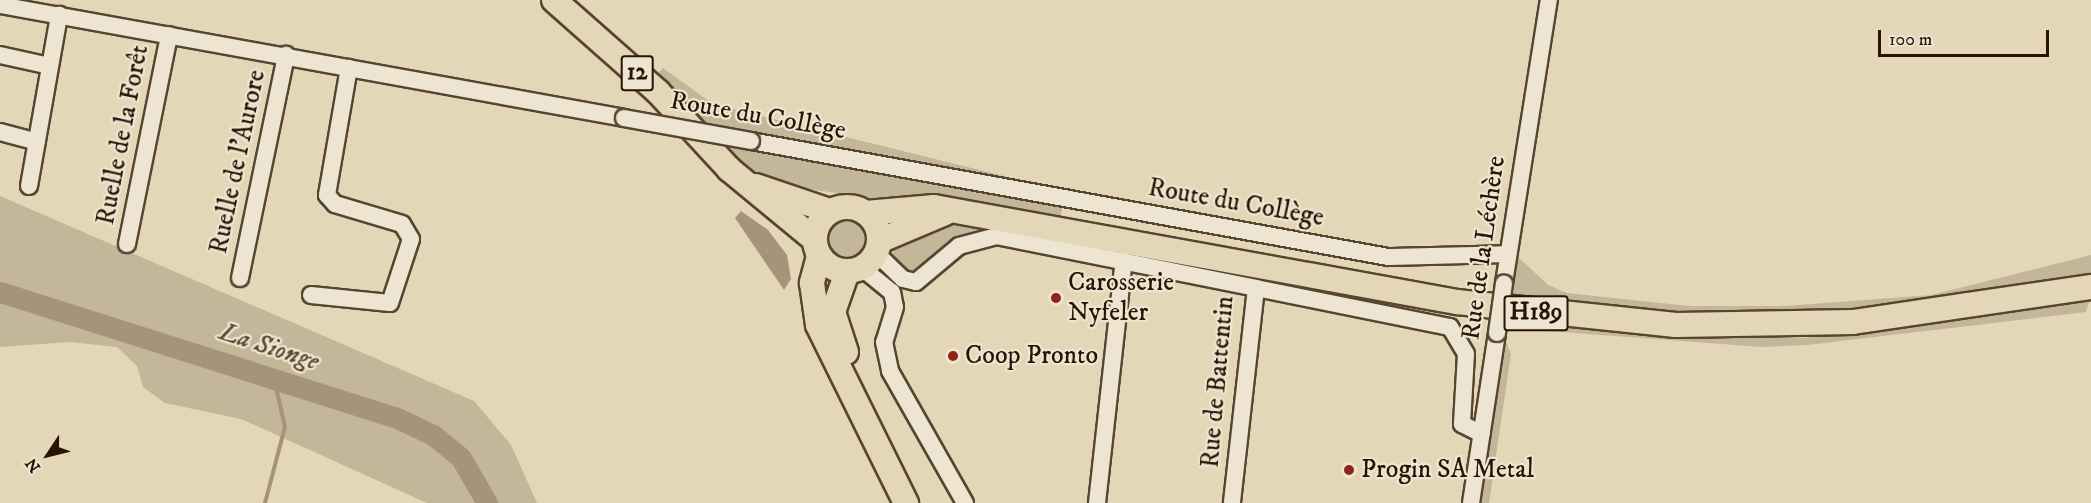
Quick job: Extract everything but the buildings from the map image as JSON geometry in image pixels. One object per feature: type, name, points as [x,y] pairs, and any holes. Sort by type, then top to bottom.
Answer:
[{"type":"highway","name":"12","points":[[554,0],[658,92],[745,182],[817,248],[866,258]]},
{"type":"highway","name":"12","points":[[745,182],[830,211],[848,207],[866,213],[919,205],[954,211]]},
{"type":"highway","points":[[830,211],[817,248],[812,283],[818,325],[879,452],[907,492],[918,503]]},
{"type":"highway","points":[[924,503],[907,492],[835,326],[835,299],[866,258],[920,219],[954,211]]},
{"type":"highway","name":"H189","points":[[954,211],[1424,297],[1620,321],[1732,326],[1853,322],[2091,287]]},
{"type":"highway","points":[[866,213],[866,258]]},
{"type":"highway","points":[[879,452],[891,503]]},
{"type":"street","name":"Rue de la Léchère","points":[[1471,503],[1549,0]]},
{"type":"street","name":"Route du Collège","points":[[0,5],[286,55],[1388,257],[1508,254]]},
{"type":"street","points":[[28,186],[59,15]]},
{"type":"street","name":"Ruelle de la Forêt","points":[[127,244],[169,35]]},
{"type":"street","points":[[0,55],[50,66]]},
{"type":"street","name":"Ruelle de l'Aurore","points":[[240,278],[286,55]]},
{"type":"street","points":[[311,295],[390,303],[411,239],[402,224],[335,204],[327,195],[350,68]]},
{"type":"street","points":[[0,132],[37,142]]},
{"type":"street","name":"Rue de Battentin","points":[[895,307],[916,282],[959,246],[989,236],[1124,260],[1256,288],[1232,503]]},
{"type":"street","points":[[866,258],[903,279],[916,282]]},
{"type":"street","points":[[866,258],[887,285],[895,307],[884,342],[890,371],[964,503]]},
{"type":"street","points":[[1097,503],[1124,260]]},
{"type":"street","points":[[1256,288],[1450,327],[1466,354],[1462,424],[1482,434]]},
{"type":"shaded area","points":[[663,68],[713,104],[1020,180],[1063,204],[1060,220],[947,196],[881,199],[777,185],[735,160],[656,75]]},
{"type":"shaded area","points":[[0,196],[474,401],[511,445],[537,503],[427,503],[241,419],[165,403],[143,387],[137,366],[117,347],[70,342],[0,347]]},
{"type":"shaded area","points":[[741,211],[768,230],[787,255],[791,279],[784,290],[735,218]]},
{"type":"shaded area","points":[[846,220],[859,226],[865,239],[859,252],[846,258],[833,252],[827,239],[833,226]]},
{"type":"shaded area","points":[[962,222],[997,227],[919,273],[909,274],[892,257],[893,248],[924,224]]},
{"type":"shaded area","points":[[2091,255],[2091,278],[1856,313],[1711,316],[1570,307],[1571,299],[1557,298],[1555,305],[1512,301],[1515,278],[1511,276],[1518,257],[1548,285],[1567,293],[1689,306],[1785,306],[1931,295]]},
{"type":"shaded area","points":[[2091,295],[2086,312],[1807,345],[1762,347],[1509,328],[1510,317],[1805,338]]},
{"type":"shaded area","points":[[1505,340],[1511,354],[1489,503],[1481,503]]},
{"type":"waterway","name":"La Sionge","points":[[0,292],[395,417],[433,435],[461,458],[487,503]]},
{"type":"waterway","points":[[265,503],[285,427],[274,379]]},
{"type":"place","name":"Carosserie Nyfeler","points":[[1056,298]]},
{"type":"place","name":"Coop Pronto","points":[[953,356]]},
{"type":"place","name":"Progin SA Metal","points":[[1349,470]]}]
